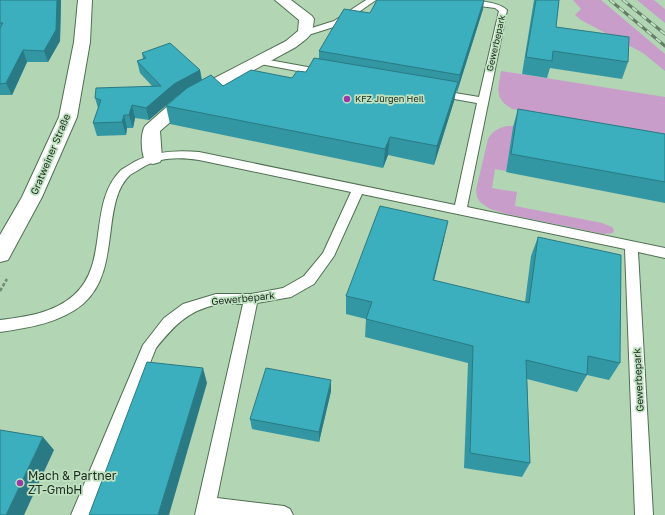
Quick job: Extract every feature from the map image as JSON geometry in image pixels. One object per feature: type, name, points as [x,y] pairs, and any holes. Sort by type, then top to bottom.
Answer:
[{"type":"main road","name":"Gratweiner Straße","points":[[0,254],[32,197],[68,117],[82,42],[85,0]]},
{"type":"main road","points":[[153,158],[151,130],[184,101],[291,44],[305,33],[307,19],[282,0]]},
{"type":"lane","points":[[305,33],[337,23],[372,0]]},
{"type":"lane","name":"Gewerbepark","points":[[456,0],[498,6],[503,10],[460,210]]},
{"type":"lane","points":[[258,62],[336,75]]},
{"type":"lane","points":[[429,91],[483,101]]},
{"type":"lane","points":[[0,326],[38,320],[56,314],[80,298],[94,279],[101,263],[108,210],[117,182],[127,171],[138,164],[153,158],[183,153],[358,188],[665,253]]},
{"type":"lane","name":"Gewerbepark","points":[[80,515],[150,345],[169,322],[188,308],[216,299],[251,299],[286,293],[309,280],[328,256],[358,188]]},
{"type":"lane","name":"Gewerbepark","points":[[631,246],[644,515]]},
{"type":"lane","points":[[251,299],[206,510],[284,515]]},
{"type":"shaded area","points":[[573,0],[601,0],[665,54],[665,71],[643,53],[581,20],[575,15],[581,9]]},
{"type":"shaded area","points":[[637,0],[654,0],[665,9],[665,23]]},
{"type":"shaded area","points":[[501,71],[665,97],[665,136],[512,109],[502,101],[500,97],[498,88]]},
{"type":"shaded area","points":[[507,126],[514,126],[506,171],[495,169],[492,188],[517,192],[515,206],[602,223],[612,227],[614,230],[613,233],[604,234],[507,214],[490,209],[480,202],[477,197],[476,190],[488,139],[496,130]]},
{"type":"building","points":[[0,0],[57,0],[56,30],[44,51],[23,50],[6,83],[0,84],[0,28],[3,23],[0,23]]},
{"type":"building","points":[[377,0],[484,0],[460,75],[319,51],[344,9],[370,13]]},
{"type":"building","points":[[536,0],[559,0],[556,27],[629,37],[628,62],[553,51],[552,61],[526,57]]},
{"type":"building","points":[[170,43],[200,70],[174,84],[146,108],[132,105],[129,115],[124,115],[122,122],[93,123],[101,100],[95,98],[96,88],[161,86],[137,61],[146,58],[142,53]]},
{"type":"building","points":[[314,58],[458,82],[437,146],[390,137],[385,149],[166,106],[187,88],[211,75],[223,86],[251,70],[292,78],[297,71],[306,72]]},
{"type":"building","points":[[518,109],[665,134],[665,182],[511,154]]},
{"type":"building","points":[[380,206],[448,221],[433,280],[529,303],[538,237],[621,255],[620,363],[588,356],[587,375],[526,360],[530,463],[470,453],[473,346],[366,319],[372,302],[346,296]]},
{"type":"building","points":[[147,362],[203,368],[158,515],[89,515]]},
{"type":"building","points":[[266,368],[331,380],[319,432],[250,419]]},
{"type":"building","points":[[0,430],[43,437],[6,515],[0,515]]},
{"type":"railway","points":[[610,0],[665,46]]},
{"type":"railway","points":[[623,0],[665,34]]},
{"type":"place","name":"KFZ Jürgen Heil","points":[[347,99]]},
{"type":"place","name":"Mach & Partner ZT-GmbH","points":[[20,483]]}]
